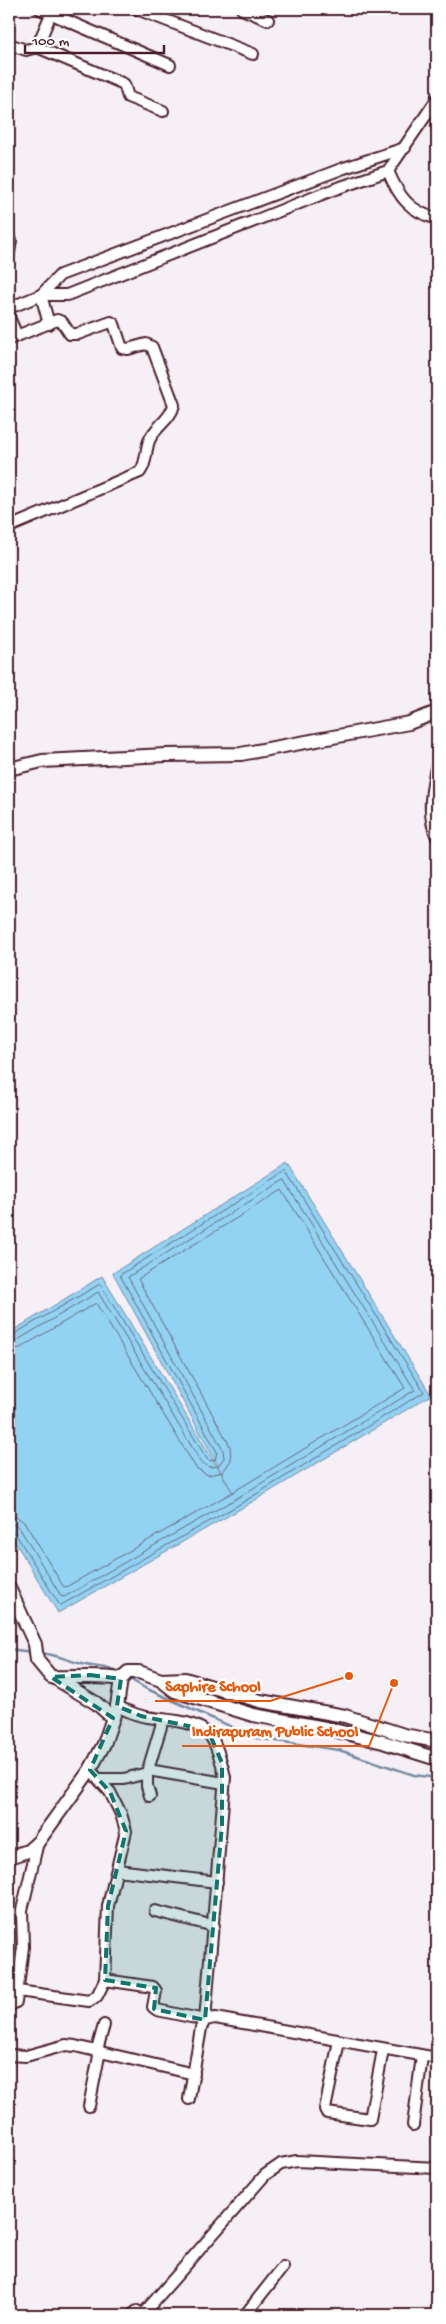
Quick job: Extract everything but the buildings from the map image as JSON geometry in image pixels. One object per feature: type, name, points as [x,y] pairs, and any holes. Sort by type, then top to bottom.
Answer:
[{"type":"street","points":[[40,9],[170,65]]},
{"type":"street","points":[[138,9],[253,54]]},
{"type":"street","points":[[242,9],[268,20]]},
{"type":"street","points":[[37,47],[48,22]]},
{"type":"street","points":[[9,44],[26,50],[37,47],[124,84],[128,97],[163,111]]},
{"type":"street","points":[[9,308],[41,295],[67,295],[335,189],[388,171],[437,100]]},
{"type":"street","points":[[41,295],[60,275],[344,168],[405,148]]},
{"type":"street","points":[[388,171],[397,193],[409,206],[424,215],[437,219]]},
{"type":"street","points":[[9,237],[11,241],[9,252]]},
{"type":"street","points":[[41,295],[49,324]]},
{"type":"street","points":[[9,317],[13,338],[60,320],[70,334],[78,334],[111,322],[114,324],[122,348],[128,349],[150,344],[174,404],[172,414],[149,439],[144,466],[140,472],[9,527]]},
{"type":"street","points":[[9,770],[42,762],[166,755],[241,754],[409,723],[437,712]]},
{"type":"street","points":[[437,763],[431,791],[433,818],[437,837]]},
{"type":"street","points":[[9,1588],[36,1650],[38,1664],[51,1676],[115,1712],[191,1724],[211,1737],[222,1763],[224,1783],[205,2020],[201,2028],[189,2099]]},
{"type":"street","points":[[51,1676],[76,1678],[90,1675],[125,1676],[139,1672],[161,1680],[175,1691],[225,1708],[325,1728],[437,1759]]},
{"type":"street","points":[[9,1857],[21,1854],[38,1842],[95,1774],[125,1676]]},
{"type":"street","points":[[161,1680],[185,1679],[260,1701],[345,1716],[404,1734],[437,1741]]},
{"type":"street","points":[[150,1796],[147,1786],[163,1720]]},
{"type":"street","points":[[95,1774],[124,1779],[150,1772],[224,1783]]},
{"type":"street","points":[[18,1991],[89,2001],[97,1996],[105,1980],[108,1906],[124,1841],[124,1823],[110,1792],[95,1774]]},
{"type":"street","points":[[9,2006],[16,2002],[18,1991],[23,1948],[22,1910],[38,1842]]},
{"type":"street","points":[[117,1870],[217,1882]]},
{"type":"street","points":[[155,1911],[214,1926]]},
{"type":"street","points":[[105,1980],[153,1987],[156,1991],[153,2007],[157,2010],[205,2020],[215,2018],[383,2050],[437,2058]]},
{"type":"street","points":[[89,2106],[104,2025]]},
{"type":"street","points":[[339,2041],[325,2109],[327,2113],[370,2119],[383,2050]]},
{"type":"street","points":[[9,2055],[26,2056],[66,2045],[194,2074]]},
{"type":"street","points":[[413,2124],[422,2056]]},
{"type":"street","points":[[135,2315],[265,2174],[281,2164],[297,2161],[437,2168]]},
{"type":"street","points":[[245,2315],[283,2266]]},
{"type":"highlighted area","points":[[90,1675],[121,1679],[117,1706],[141,1716],[202,1729],[211,1737],[222,1763],[222,1825],[205,2020],[154,2009],[156,1988],[105,1980],[108,1906],[126,1831],[110,1792],[90,1770],[113,1718],[51,1677]]},
{"type":"water","points":[[288,1163],[431,1395],[242,1508],[58,1613],[9,1532],[9,1333],[102,1276],[233,1493],[113,1273]]},
{"type":"waterway","points":[[9,1649],[32,1652]]},
{"type":"waterway","points":[[40,1653],[87,1665],[112,1669],[121,1673]]},
{"type":"waterway","points":[[128,1678],[145,1688],[256,1738],[339,1750],[414,1775],[437,1778]]},
{"type":"place","name":"Saphire School","points":[[349,1676]]},
{"type":"place","name":"Indirapuram Public School","points":[[394,1683]]}]
